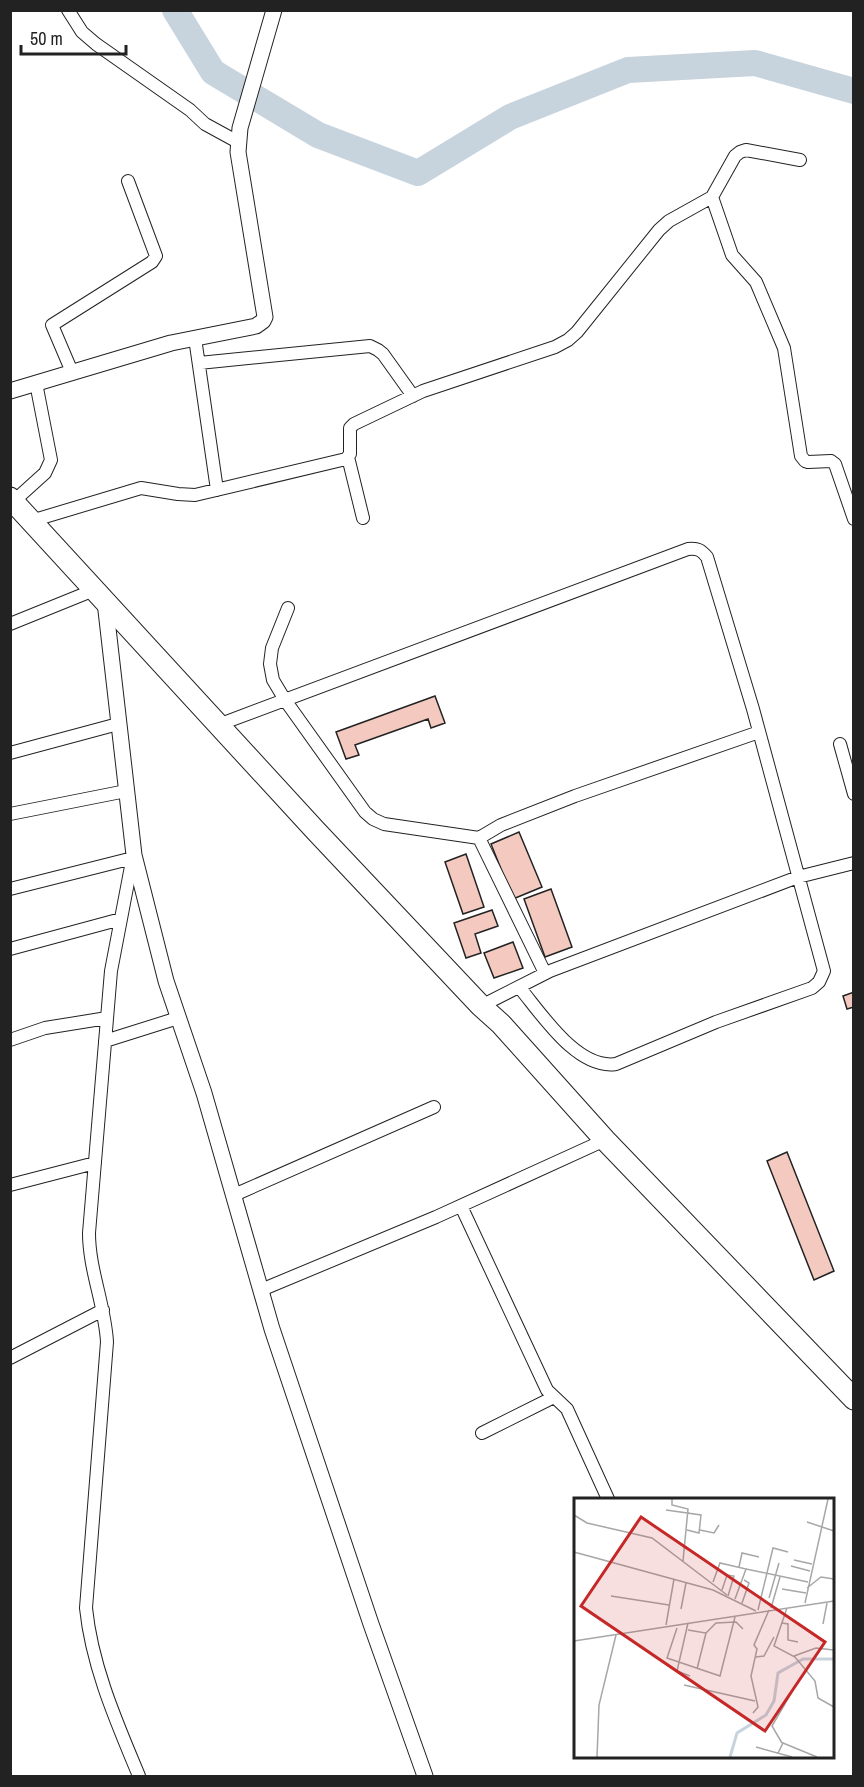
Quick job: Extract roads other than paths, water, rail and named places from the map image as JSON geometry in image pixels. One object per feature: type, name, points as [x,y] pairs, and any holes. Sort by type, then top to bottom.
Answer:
[{"type":"highway","points":[[17,508],[481,1006],[501,1024],[606,1140],[854,1399]]},
{"type":"street","points":[[68,10],[82,32],[96,44],[190,110],[205,124],[239,135]]},
{"type":"street","points":[[10,391],[171,343],[256,326],[263,321],[265,317],[238,152],[239,135],[274,10]]},
{"type":"street","points":[[363,518],[348,457],[350,454],[349,431],[352,425],[423,391],[568,340],[577,332],[659,230],[669,221],[712,197],[735,156],[740,152],[746,150],[800,160]]},
{"type":"street","points":[[72,372],[52,325],[152,262],[156,256],[128,181]]},
{"type":"street","points":[[712,197],[732,255],[756,282],[784,348],[801,456],[808,462],[831,461],[835,464],[854,519]]},
{"type":"street","points":[[195,338],[217,490]]},
{"type":"street","points":[[199,363],[370,346],[383,354],[413,396]]},
{"type":"street","points":[[17,508],[45,473],[51,460],[36,383]]},
{"type":"street","points":[[17,508],[141,488],[195,495],[348,457]]},
{"type":"street","points":[[218,725],[688,549],[696,548],[707,557],[759,732],[824,971],[823,977],[812,988],[716,1022],[616,1064],[608,1065],[587,1059],[564,1040],[519,987]]},
{"type":"street","points":[[10,624],[100,596],[133,856],[166,981],[204,1093],[272,1329],[367,1613],[426,1776]]},
{"type":"street","points":[[288,608],[272,648],[270,664],[273,680],[365,812],[372,819],[394,826],[479,838],[501,825],[564,800],[759,732]]},
{"type":"street","points":[[10,753],[118,724]]},
{"type":"street","points":[[840,744],[854,794]]},
{"type":"street","points":[[10,814],[126,791]]},
{"type":"street","points":[[479,838],[545,973]]},
{"type":"street","points":[[10,889],[133,856]]},
{"type":"street","points":[[133,856],[111,971],[89,1243],[106,1325],[107,1342],[86,1608],[94,1655],[139,1776]]},
{"type":"street","points":[[481,1006],[545,973],[798,877],[854,863]]},
{"type":"street","points":[[10,949],[121,919]]},
{"type":"street","points":[[10,1040],[45,1028],[107,1018]]},
{"type":"street","points":[[105,1041],[178,1018]]},
{"type":"street","points":[[234,1195],[434,1107]]},
{"type":"street","points":[[261,1290],[460,1206],[606,1140]]},
{"type":"street","points":[[10,1185],[95,1163]]},
{"type":"street","points":[[460,1206],[547,1390],[567,1409],[608,1498]]},
{"type":"street","points":[[10,1358],[103,1310]]},
{"type":"street","points":[[482,1433],[554,1397]]},
{"type":"waterway","points":[[175,10],[213,72],[318,135],[418,173],[510,117],[628,70],[755,63],[854,91]]}]
